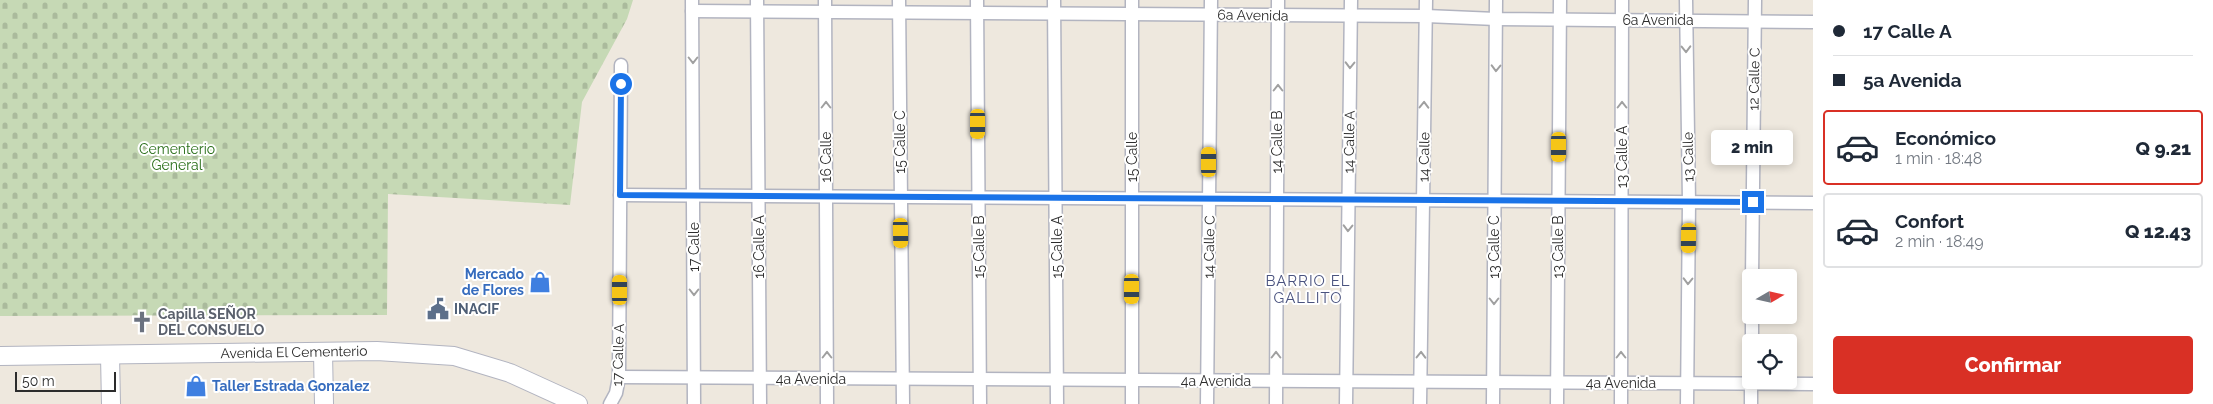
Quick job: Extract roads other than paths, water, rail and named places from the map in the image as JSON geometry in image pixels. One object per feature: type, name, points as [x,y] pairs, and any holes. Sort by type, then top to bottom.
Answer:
[{"type":"main road","name":"Avenida El Cementerio","points":[[0,356],[377,351],[454,356],[510,373],[558,399],[578,404]]},
{"type":"main road","points":[[323,352],[324,404]]},
{"type":"main road","points":[[110,356],[111,404]]},
{"type":"street","name":"15 Calle B","points":[[977,0],[980,404]]},
{"type":"street","name":"15 Calle A","points":[[1054,0],[1058,404]]},
{"type":"street","name":"15 Calle","points":[[1132,0],[1132,404]]},
{"type":"street","name":"14 Calle C","points":[[1207,404],[1211,0]]},
{"type":"street","name":"14 Calle B","points":[[1276,404],[1278,0]]},
{"type":"street","name":"14 Calle A","points":[[1346,404],[1351,0]]},
{"type":"street","name":"14 Calle","points":[[1420,404],[1426,0]]},
{"type":"street","name":"13 Calle C","points":[[1493,404],[1496,0]]},
{"type":"street","name":"13 Calle B","points":[[1557,404],[1560,0]]},
{"type":"street","name":"13 Calle A","points":[[1621,404],[1622,0]]},
{"type":"street","name":"13 Calle","points":[[1686,0],[1689,202],[1686,404]]},
{"type":"street","name":"12 Calle C","points":[[1752,269],[1755,0]]},
{"type":"street","name":"6a Avenida","points":[[692,5],[899,6],[977,13],[1426,16],[1560,20],[1813,22]]},
{"type":"street","name":"17 Calle","points":[[692,5],[694,404]]},
{"type":"street","name":"16 Calle A","points":[[757,6],[760,404]]},
{"type":"street","name":"16 Calle","points":[[826,6],[827,404]]},
{"type":"street","name":"15 Calle C","points":[[899,6],[903,404]]},
{"type":"street","name":"17 Calle A","points":[[610,404],[616,394],[619,378],[621,65]]},
{"type":"street","points":[[620,195],[1813,203]]},
{"type":"street","name":"4a Avenida","points":[[619,378],[1557,383],[1742,382]]},
{"type":"street","name":"4a Avenida","points":[[1797,383],[1813,384]]},
{"type":"street","points":[[1751,389],[1751,404]]},
{"type":"place","name":"Mercado de Flores","points":[[540,282]]},
{"type":"place","name":"INACIF","points":[[438,309]]},
{"type":"place","name":"Capilla SEÑOR DEL CONSUELO","points":[[142,322]]},
{"type":"place","name":"Taller Estrada Gonzalez","points":[[196,386]]},
{"type":"district","name":"BARRIO EL GALLITO","points":[[1308,290]]},
{"type":"park label","name":"Cementerio General","points":[[177,158]]}]
